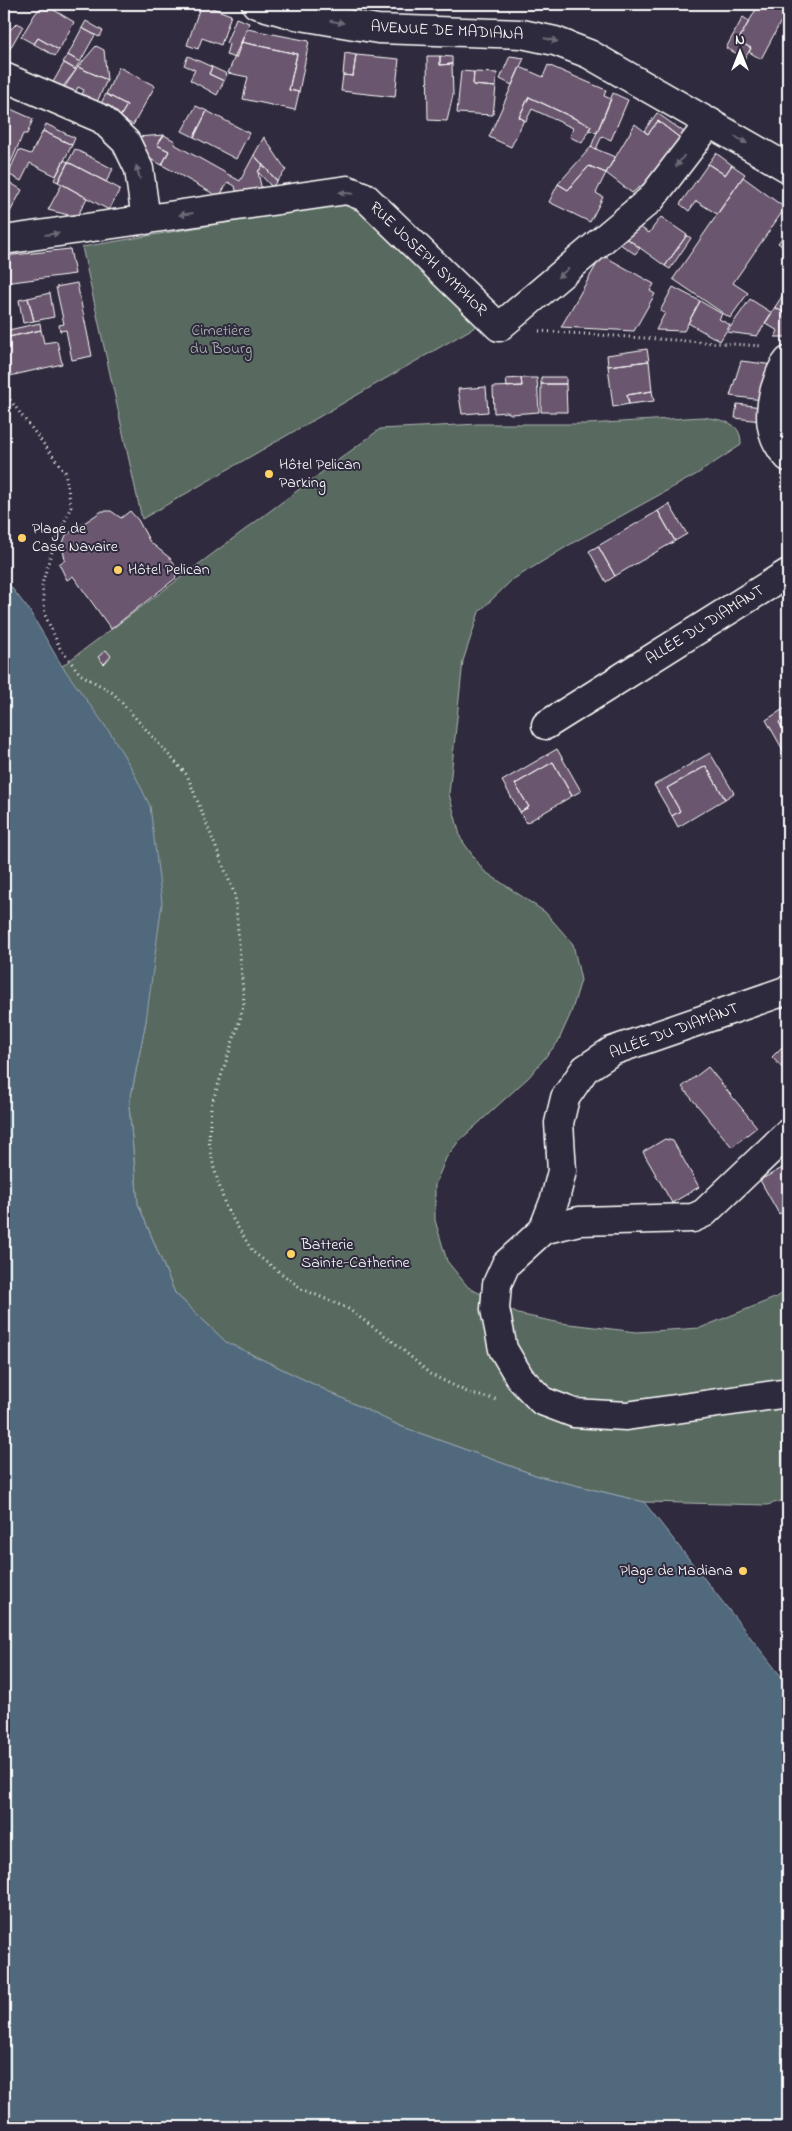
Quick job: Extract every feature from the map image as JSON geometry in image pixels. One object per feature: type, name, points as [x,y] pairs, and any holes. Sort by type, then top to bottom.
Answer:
[{"type":"street","name":"AVENUE DE MADIANA","points":[[256,4],[295,15],[378,28],[522,34],[555,41],[589,54],[788,168]]},
{"type":"street","points":[[4,77],[102,119],[126,142],[139,169],[146,220]]},
{"type":"street","name":"RUE JOSEPH SYMPHOR","points":[[4,240],[347,190],[365,197],[499,327],[651,199],[710,122]]},
{"type":"street","points":[[780,354],[782,368],[770,406],[771,430],[779,448],[788,457]]},
{"type":"street","name":"ALLÉE DU DIAMANT","points":[[546,725],[788,573]]},
{"type":"street","name":"ALLÉE DU DIAMANT","points":[[788,990],[612,1051],[585,1069],[570,1090],[559,1123],[562,1171],[555,1199],[543,1230],[506,1264],[497,1284],[495,1309],[503,1349],[520,1378],[542,1401],[574,1413],[626,1416],[788,1393]]},
{"type":"street","points":[[543,1230],[579,1220],[693,1218],[704,1213],[788,1133]]},
{"type":"path","points":[[499,327],[780,354]]},
{"type":"path","points":[[4,392],[65,472],[71,506],[50,557],[42,584],[45,615],[56,640],[80,674],[113,693],[187,776],[235,895],[244,1003],[211,1106],[209,1141],[214,1168],[226,1208],[253,1252],[302,1289],[347,1308],[395,1343],[430,1374],[471,1394],[514,1403],[542,1401]]},
{"type":"green space","name":"Cimetière du Bourg","points":[[354,201],[482,323],[142,519],[82,247]]},
{"type":"green space","points":[[702,417],[723,421],[734,426],[738,431],[741,445],[697,474],[576,541],[512,580],[479,612],[463,661],[449,794],[461,839],[484,871],[545,912],[573,944],[581,980],[571,1013],[558,1042],[529,1077],[459,1141],[446,1158],[435,1185],[435,1220],[447,1261],[468,1287],[518,1314],[561,1323],[637,1332],[700,1328],[777,1297],[788,1289],[788,1499],[767,1505],[644,1502],[538,1476],[400,1426],[226,1342],[175,1293],[138,1204],[129,1106],[146,1021],[62,666],[380,429],[478,424],[588,424]]},
{"type":"water","points":[[4,578],[29,610],[62,666],[111,734],[132,769],[150,806],[162,903],[146,1021],[129,1106],[138,1204],[175,1293],[226,1342],[400,1426],[538,1476],[644,1502],[788,1685],[788,2127],[4,2127]]},
{"type":"building","points":[[44,4],[74,22],[59,50],[38,38],[34,44],[21,37],[35,14]]},
{"type":"building","points":[[201,4],[231,15],[221,45],[202,38],[198,49],[187,45]]},
{"type":"building","points":[[759,4],[781,4],[788,8],[761,59],[749,52],[751,48],[738,41]]},
{"type":"building","points":[[743,17],[749,21],[738,41],[751,48],[745,58],[726,48]]},
{"type":"building","points":[[236,18],[249,23],[236,58],[226,55],[229,44],[226,43]]},
{"type":"building","points":[[86,21],[103,31],[99,37],[82,28]]},
{"type":"building","points":[[17,23],[23,26],[4,59],[4,36]]},
{"type":"building","points":[[82,28],[95,35],[80,62],[68,55]]},
{"type":"building","points":[[247,29],[309,41],[299,92],[289,90],[297,54],[241,42]]},
{"type":"building","points":[[38,38],[59,50],[55,56],[34,44]]},
{"type":"building","points":[[241,42],[297,54],[289,90],[299,92],[295,110],[243,99],[248,77],[228,73]]},
{"type":"building","points":[[96,46],[104,50],[107,80],[78,67]]},
{"type":"building","points":[[345,53],[356,55],[353,76],[343,75]]},
{"type":"building","points":[[68,55],[80,62],[75,69],[63,62]]},
{"type":"building","points":[[356,55],[399,59],[395,97],[341,91],[343,75],[353,76]]},
{"type":"building","points":[[188,56],[212,67],[209,74],[224,81],[217,95],[190,80],[195,70],[184,65]]},
{"type":"building","points":[[427,56],[440,56],[440,65],[452,64],[453,95],[447,121],[428,120]]},
{"type":"building","points":[[440,56],[452,57],[452,64],[440,65]]},
{"type":"building","points":[[510,56],[524,58],[512,85],[500,79]]},
{"type":"building","points":[[64,63],[76,70],[62,88],[52,84]]},
{"type":"building","points":[[548,65],[606,90],[604,96],[611,99],[597,133],[589,130],[591,126],[529,97],[519,117],[524,120],[511,147],[489,137],[520,67],[543,77]]},
{"type":"building","points":[[78,67],[107,80],[97,102],[81,96],[84,90],[78,87],[75,93],[64,88]]},
{"type":"building","points":[[119,67],[155,86],[133,125],[120,117],[127,105],[106,94]]},
{"type":"building","points":[[212,67],[227,74],[224,81],[209,74]]},
{"type":"building","points":[[461,71],[474,72],[473,85],[496,87],[493,115],[457,113]]},
{"type":"building","points":[[474,72],[497,73],[496,87],[473,85]]},
{"type":"building","points":[[613,93],[628,100],[611,140],[602,136],[596,149],[591,147]]},
{"type":"building","points":[[106,94],[127,105],[120,117],[99,107]]},
{"type":"building","points":[[529,97],[591,126],[582,143],[570,137],[573,128],[532,109],[526,121],[519,117]]},
{"type":"building","points":[[4,106],[33,119],[27,134],[23,134],[11,162],[4,159]]},
{"type":"building","points":[[196,106],[207,111],[194,137],[182,131]]},
{"type":"building","points":[[207,111],[249,133],[236,159],[194,137]]},
{"type":"building","points":[[657,113],[684,132],[680,138],[658,121],[648,134],[644,131]]},
{"type":"building","points":[[658,121],[680,138],[649,180],[632,193],[606,173],[635,124],[648,134]]},
{"type":"building","points":[[46,124],[75,138],[72,145],[43,131]]},
{"type":"building","points":[[43,131],[72,145],[56,176],[30,163],[21,181],[8,174],[19,150],[31,154]]},
{"type":"building","points":[[164,135],[175,141],[174,144],[240,181],[254,155],[263,165],[258,172],[262,191],[238,198],[235,186],[228,182],[219,197],[162,165],[169,151],[157,145]]},
{"type":"building","points":[[164,135],[157,145],[169,151],[162,165],[150,159],[137,137]]},
{"type":"building","points":[[264,137],[286,170],[277,181],[254,155]]},
{"type":"building","points":[[591,147],[615,157],[606,173],[589,166],[568,190],[558,184]]},
{"type":"building","points":[[75,149],[113,169],[106,182],[68,162]]},
{"type":"building","points":[[716,153],[732,165],[725,175],[708,164]]},
{"type":"building","points":[[64,160],[68,162],[58,182],[54,180]]},
{"type":"building","points":[[68,162],[120,189],[109,210],[58,182]]},
{"type":"building","points":[[708,164],[725,175],[732,165],[745,174],[717,214],[696,201],[689,211],[680,204]]},
{"type":"building","points":[[263,165],[277,181],[272,187],[258,172]]},
{"type":"building","points":[[589,166],[606,173],[596,193],[603,197],[590,222],[549,202],[558,184],[568,190]]},
{"type":"building","points":[[743,177],[785,208],[733,283],[748,293],[730,318],[673,279]]},
{"type":"building","points":[[4,179],[22,190],[4,223]]},
{"type":"building","points":[[62,184],[87,198],[77,217],[48,210]]},
{"type":"building","points":[[661,217],[687,235],[665,266],[625,237],[635,224],[649,233]]},
{"type":"building","points":[[788,230],[788,251],[778,243]]},
{"type":"building","points":[[687,235],[691,238],[670,269],[665,266]]},
{"type":"building","points":[[625,237],[640,248],[635,254],[620,244]]},
{"type":"building","points":[[70,249],[75,274],[4,283],[4,256]]},
{"type":"building","points":[[602,255],[654,284],[650,291],[655,294],[634,331],[561,327]]},
{"type":"building","points":[[77,283],[92,356],[72,360],[66,330],[60,331],[59,325],[64,324],[56,287]]},
{"type":"building","points":[[673,287],[700,301],[684,331],[656,330],[665,313],[660,311]]},
{"type":"building","points":[[788,287],[788,316],[775,307]]},
{"type":"building","points":[[50,293],[54,317],[34,321],[28,298]]},
{"type":"building","points":[[28,298],[34,321],[23,323],[19,300]]},
{"type":"building","points":[[750,299],[772,313],[757,336],[727,332]]},
{"type":"building","points":[[700,301],[722,314],[719,319],[730,325],[720,341],[688,323]]},
{"type":"building","points":[[775,307],[788,316],[788,337],[775,337],[778,331],[765,323]]},
{"type":"building","points":[[40,323],[41,330],[4,338],[4,331]]},
{"type":"building","points":[[41,330],[44,343],[57,341],[62,364],[5,377],[4,338]]},
{"type":"building","points":[[647,349],[649,361],[608,366],[607,355]]},
{"type":"building","points":[[649,361],[652,391],[627,395],[629,404],[613,407],[608,366]]},
{"type":"building","points":[[741,361],[774,365],[763,400],[730,396]]},
{"type":"building","points":[[541,377],[566,377],[566,384],[541,384]]},
{"type":"building","points":[[521,378],[522,386],[507,387],[506,379]]},
{"type":"building","points":[[521,378],[537,378],[539,412],[494,413],[493,387],[522,386]]},
{"type":"building","points":[[541,384],[566,384],[567,412],[541,412]]},
{"type":"building","points":[[486,387],[488,412],[462,414],[458,389]]},
{"type":"building","points":[[652,391],[654,401],[629,404],[627,395]]},
{"type":"building","points":[[737,404],[762,407],[761,421],[735,418]]},
{"type":"building","points":[[669,504],[687,534],[675,541],[658,511]]},
{"type":"building","name":"Hôtel Pelican","points":[[102,511],[111,511],[121,518],[130,511],[138,520],[150,542],[174,563],[176,578],[111,629],[73,576],[67,580],[59,564],[65,560],[62,545],[66,535]]},
{"type":"building","points":[[658,511],[675,541],[615,576],[598,546]]},
{"type":"building","points":[[598,546],[615,576],[606,582],[589,551]]},
{"type":"building","points":[[106,650],[111,656],[104,664],[98,657]]},
{"type":"building","points":[[788,706],[788,716],[779,722],[788,739],[788,747],[783,750],[766,720]]},
{"type":"building","points":[[788,716],[788,739],[779,722]]},
{"type":"building","points":[[557,749],[581,791],[572,796],[553,762],[515,784],[529,807],[520,812],[502,781]]},
{"type":"building","points":[[710,753],[734,793],[725,799],[706,766],[667,788],[680,811],[672,816],[654,785]]},
{"type":"building","points":[[553,762],[572,796],[526,823],[520,812],[529,807],[515,784]]},
{"type":"building","points":[[706,766],[725,799],[678,827],[672,816],[680,811],[667,788]]},
{"type":"building","points":[[788,1041],[788,1074],[772,1057]]},
{"type":"building","points":[[708,1067],[757,1127],[732,1147],[682,1087]]},
{"type":"building","points":[[665,1139],[673,1141],[699,1187],[672,1203],[643,1152]]},
{"type":"building","points":[[788,1165],[788,1209],[779,1214],[760,1180]]},
{"type":"place","name":"Hôtel Pelican Parking","points":[[269,474]]},
{"type":"place","name":"Plage de Case Navaire","points":[[22,538]]},
{"type":"place","name":"Hôtel Pelican","points":[[118,570]]},
{"type":"place","name":"Batterie Sainte-Catherine","points":[[291,1254]]},
{"type":"place","name":"Plage de Madiana","points":[[743,1571]]}]
